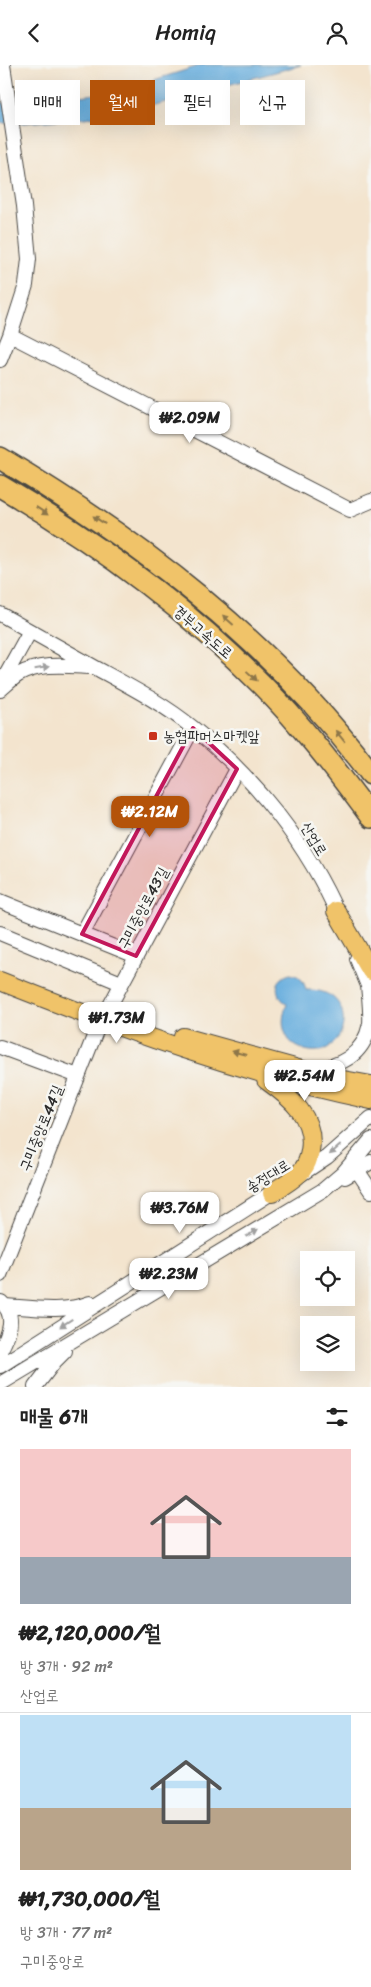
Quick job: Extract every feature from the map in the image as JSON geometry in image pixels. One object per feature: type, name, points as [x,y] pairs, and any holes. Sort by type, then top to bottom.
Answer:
[{"type":"highway","name":"경부고속도로","points":[[0,458],[114,530],[175,575],[225,617],[274,663],[325,718],[371,775]]},
{"type":"highway","name":"경부고속도로","points":[[0,486],[93,545],[154,590],[213,639],[262,685],[304,732],[371,817]]},
{"type":"main road","points":[[336,911],[370,983]]},
{"type":"main road","points":[[0,970],[104,1016],[310,1073],[371,1085]]},
{"type":"main road","points":[[0,981],[104,1016],[247,1071],[264,1078],[286,1094],[306,1118],[311,1131],[309,1158],[303,1170],[272,1193]]},
{"type":"main road","points":[[247,1071],[371,1100]]},
{"type":"street","points":[[0,360],[26,285],[28,259],[21,188],[4,65]]},
{"type":"street","points":[[10,335],[350,510],[371,501]]},
{"type":"street","name":"산업로","points":[[0,614],[137,690],[193,728],[237,769],[266,799],[286,824],[336,911]]},
{"type":"street","points":[[0,686],[30,631]]},
{"type":"street","points":[[0,690],[18,675],[32,669],[51,666],[95,667]]},
{"type":"street","points":[[82,934],[193,728]]},
{"type":"street","name":"구미중앙로43길","points":[[104,1016],[237,769]]},
{"type":"street","points":[[0,901],[136,956]]},
{"type":"street","points":[[0,933],[121,983]]},
{"type":"street","points":[[310,1073],[336,1066],[346,1061],[363,1043],[370,1023],[370,983]]},
{"type":"street","name":"구미중앙로44길","points":[[0,1275],[78,1076],[104,1016]]},
{"type":"street","points":[[1,1051],[78,1076]]},
{"type":"street","name":"송정대로","points":[[0,1366],[327,1157],[371,1118]]},
{"type":"street","points":[[323,1190],[343,1173],[371,1140]]},
{"type":"street","points":[[0,1384],[371,1162]]},
{"type":"street","points":[[357,1170],[371,1191]]},
{"type":"street","points":[[3,1304],[69,1308],[85,1305],[107,1296]]},
{"type":"street","points":[[0,1351],[11,1320],[3,1304]]},
{"type":"street","points":[[35,1387],[55,1361],[81,1336]]},
{"type":"highlighted area","points":[[193,728],[237,769],[136,956],[82,934]]},
{"type":"water","points":[[202,65],[301,65],[240,80],[240,82],[230,84],[230,80],[165,80],[165,102],[155,105],[154,80]]},
{"type":"water","points":[[90,95],[90,117],[80,118],[80,96]]},
{"type":"water","points":[[15,102],[15,123],[0,123],[0,103]]},
{"type":"water","points":[[290,974],[301,979],[306,990],[324,992],[336,1000],[342,1011],[343,1024],[339,1036],[331,1045],[320,1051],[305,1050],[296,1046],[289,1040],[285,1031],[283,1022],[287,1004],[280,996],[277,987],[284,976]]},
{"type":"place","name":"농협파머스마켓앞","points":[[153,736]]}]
